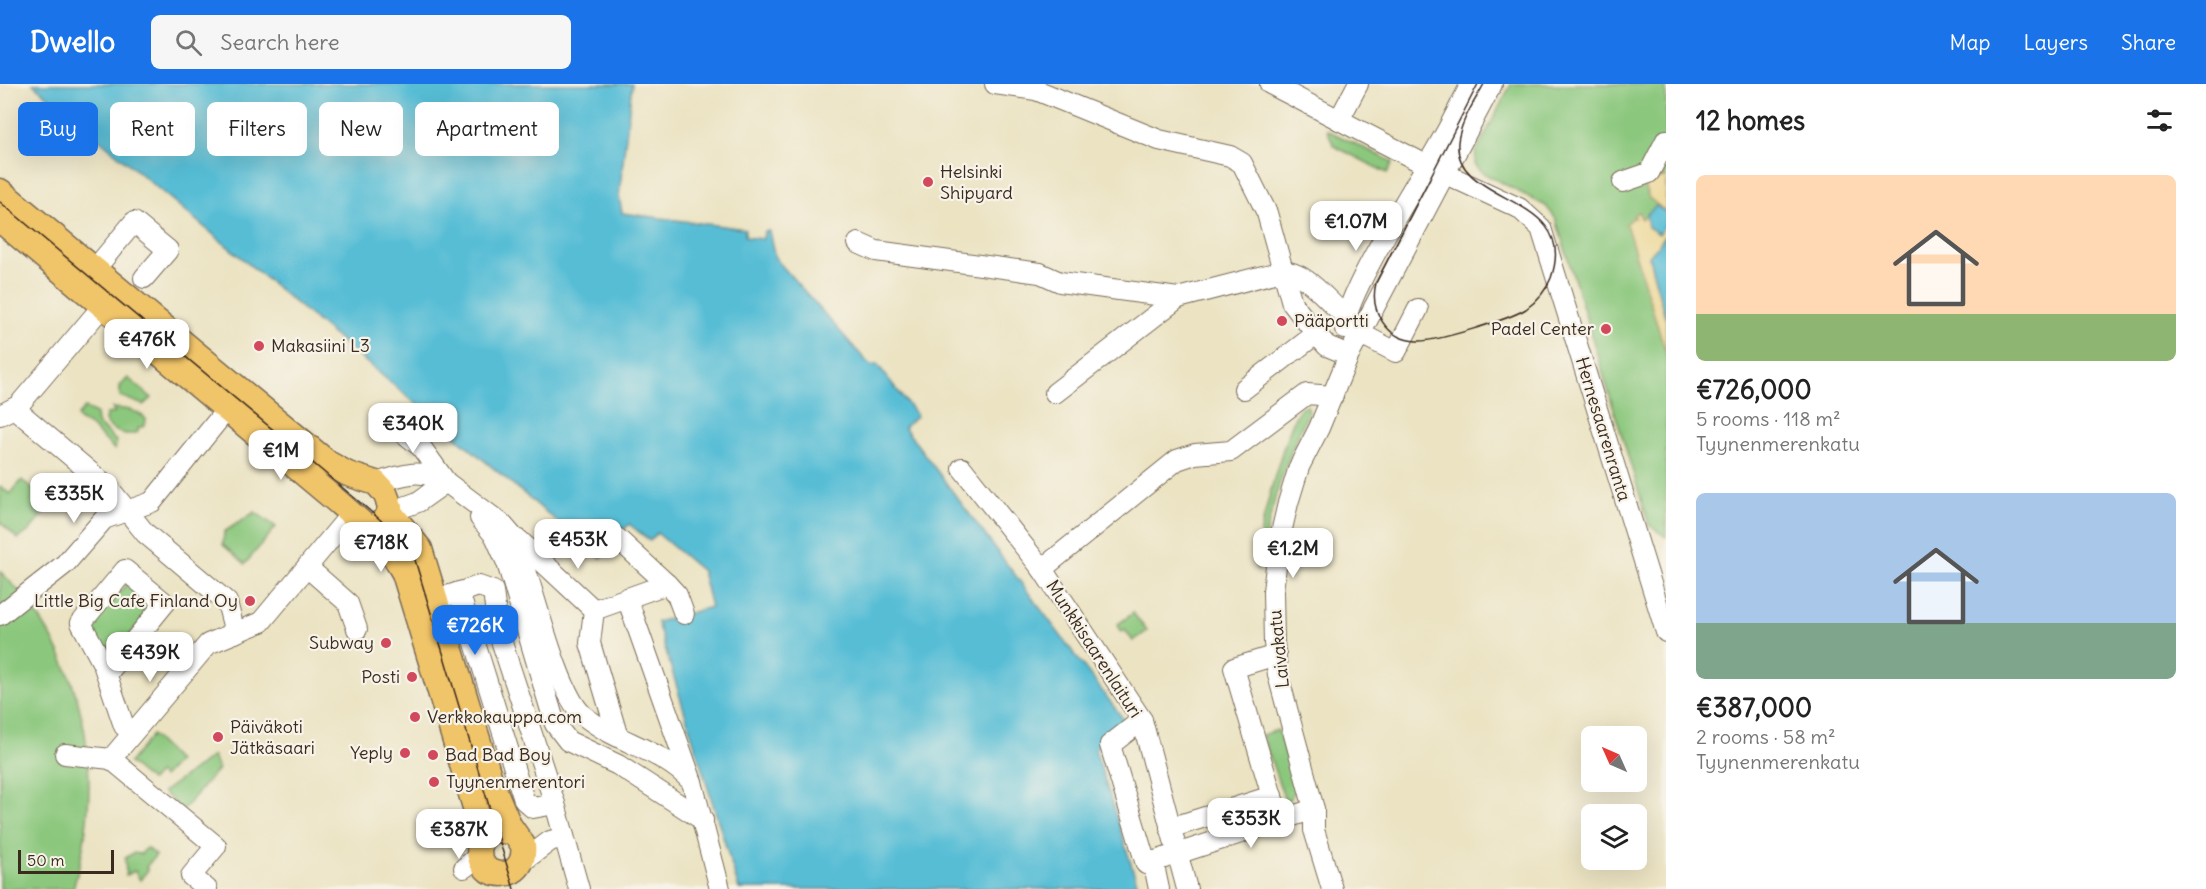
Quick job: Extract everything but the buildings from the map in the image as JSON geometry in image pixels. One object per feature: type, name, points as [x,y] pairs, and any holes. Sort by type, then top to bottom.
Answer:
[{"type":"main road","points":[[0,190],[95,269],[110,297]]},
{"type":"main road","points":[[0,220],[110,297],[234,400],[359,521],[388,546],[437,599],[483,864]]},
{"type":"main road","points":[[234,400],[335,467],[355,477],[376,483],[388,499],[390,512],[420,549],[491,782],[524,845],[522,872],[503,875],[483,864]]},
{"type":"main road","points":[[359,521],[383,522],[390,512]]},
{"type":"main road","points":[[483,864],[496,830],[517,835]]},
{"type":"street","points":[[995,84],[1036,90],[1159,140],[1238,160],[1249,173],[1267,213],[1292,303],[1327,346],[1349,355]]},
{"type":"street","name":"Hernesaarenranta","points":[[1270,84],[1426,165],[1519,208],[1541,228],[1666,632]]},
{"type":"street","points":[[1339,120],[1358,84]]},
{"type":"street","name":"Laivakatu","points":[[1349,355],[1345,324],[1361,284],[1471,84]]},
{"type":"street","name":"Laivakatu","points":[[1332,889],[1314,830],[1314,809],[1278,675],[1273,591],[1279,542],[1299,467],[1333,396],[1359,333],[1371,317],[1492,84]]},
{"type":"street","points":[[1625,184],[1649,173],[1666,140]]},
{"type":"street","points":[[95,269],[134,222],[168,250],[144,278]]},
{"type":"street","points":[[858,243],[876,251],[1040,273],[1060,282],[1178,298],[1282,271],[1300,276],[1347,317]]},
{"type":"street","points":[[110,297],[7,411],[109,488],[145,532],[227,602],[235,633]]},
{"type":"street","points":[[1055,393],[1178,298]]},
{"type":"street","points":[[1359,333],[1396,352],[1418,309]]},
{"type":"street","points":[[1244,389],[1316,334]]},
{"type":"street","points":[[1042,569],[1177,460],[1195,454],[1231,451],[1307,394],[1333,396]]},
{"type":"street","points":[[0,615],[65,564],[104,519],[152,502],[234,400]]},
{"type":"street","points":[[400,430],[421,447],[495,536],[507,563],[555,724],[568,741],[618,765],[703,820]]},
{"type":"street","name":"Munkkisaarenlaituri","points":[[962,468],[1042,569],[1142,720],[1187,889]]},
{"type":"street","points":[[376,483],[409,472],[431,474],[453,487],[502,524],[594,610]]},
{"type":"street","points":[[390,512],[453,487]]},
{"type":"street","points":[[111,759],[208,644],[261,622],[308,557],[359,521]]},
{"type":"street","points":[[502,524],[515,539],[567,694],[587,718],[678,766],[692,782]]},
{"type":"street","points":[[617,538],[677,594],[684,615]]},
{"type":"street","points":[[308,557],[348,603],[357,629]]},
{"type":"street","points":[[107,674],[165,603],[125,570],[81,623],[107,674],[124,726],[132,733]]},
{"type":"street","points":[[594,610],[667,584]]},
{"type":"street","points":[[555,804],[533,808],[524,800],[482,667],[437,599],[479,586],[493,591],[496,623],[555,804],[557,839],[579,889]]},
{"type":"street","points":[[627,598],[692,782],[720,889]]},
{"type":"street","points":[[594,610],[590,643],[617,734]]},
{"type":"street","points":[[1276,655],[1234,668],[1279,820]]},
{"type":"street","points":[[482,667],[507,660]]},
{"type":"street","points":[[1142,720],[1110,745],[1146,864],[1314,809]]},
{"type":"street","points":[[65,754],[111,759],[216,846],[191,876],[207,889]]},
{"type":"street","points":[[1170,828],[1272,796]]},
{"type":"street","points":[[517,835],[557,839]]},
{"type":"street","points":[[522,872],[557,839]]},
{"type":"street","points":[[1153,861],[1159,889]]},
{"type":"green space","points":[[1511,84],[1666,84],[1666,212],[1656,206],[1659,234],[1666,223],[1666,235],[1649,257],[1666,320],[1666,537],[1649,525],[1556,219],[1546,206],[1481,172],[1475,164],[1476,152]]},
{"type":"green space","points":[[1327,130],[1393,162],[1387,173],[1334,146]]},
{"type":"green space","points":[[128,378],[152,398],[143,405],[120,396],[120,386]]},
{"type":"green space","points":[[1307,405],[1309,411],[1292,449],[1272,507],[1261,568],[1257,569],[1257,556],[1265,513],[1286,439],[1300,408]]},
{"type":"green space","points":[[85,408],[96,414],[97,423],[116,441],[115,450],[92,427],[79,420],[77,416]]},
{"type":"green space","points":[[112,408],[135,411],[146,419],[145,426],[138,428],[138,432],[134,433],[124,434],[115,431],[105,421],[106,414],[115,413]]},
{"type":"green space","points":[[22,480],[51,505],[29,531],[18,539],[0,522],[0,486],[10,494]]},
{"type":"green space","points":[[255,512],[276,527],[245,564],[223,545],[224,532]]},
{"type":"green space","points":[[0,571],[30,605],[53,641],[71,679],[82,719],[88,761],[88,803],[83,846],[73,889],[0,889]]},
{"type":"green space","points":[[129,582],[155,605],[113,655],[109,647],[103,650],[90,624],[118,589],[120,592]]},
{"type":"green space","points":[[1133,613],[1147,631],[1133,641],[1125,630],[1122,632],[1117,625]]},
{"type":"green space","points":[[1278,730],[1298,788],[1286,803],[1262,735]]},
{"type":"green space","points":[[152,735],[178,761],[163,777],[158,773],[151,781],[129,763]]},
{"type":"green space","points":[[213,756],[218,769],[183,810],[163,792]]},
{"type":"green space","points":[[146,848],[156,855],[146,867],[148,870],[140,880],[135,871],[126,875],[125,858],[133,853],[141,854]]},
{"type":"sand","points":[[1666,177],[1666,212],[1649,198],[1643,184]]},
{"type":"sand","points":[[1639,212],[1641,219],[1646,215],[1659,234],[1666,223],[1666,235],[1649,257],[1666,320],[1666,353],[1626,224],[1634,217],[1635,219],[1634,214]]},
{"type":"water","points":[[33,84],[632,84],[619,196],[622,213],[745,229],[745,237],[763,239],[764,231],[769,231],[775,258],[868,363],[873,366],[877,364],[917,416],[904,427],[1127,724],[1095,749],[1139,889],[739,889],[657,622],[711,607],[702,571],[657,533],[650,541],[629,524],[601,558],[119,156],[195,156],[195,102],[110,102],[110,148],[98,138],[98,102],[55,102]]},
{"type":"water","points":[[1656,206],[1666,212],[1666,223],[1659,234],[1648,227],[1646,215]]},
{"type":"water","points":[[1666,235],[1666,320],[1649,257]]},
{"type":"tram line","points":[[1478,84],[1376,283],[1375,304],[1378,313],[1389,330],[1406,339],[1417,341],[1440,338],[1518,313],[1537,299],[1551,278],[1555,250],[1548,230],[1533,214],[1475,178],[1462,163],[1458,142],[1459,134],[1484,84]]},
{"type":"tram line","points":[[0,202],[399,536],[415,560],[514,889]]},
{"type":"place","name":"Helsinki Shipyard","points":[[928,182]]},
{"type":"place","name":"Pääportti","points":[[1282,321]]},
{"type":"place","name":"Padel Center","points":[[1606,329]]},
{"type":"place","name":"Makasiini L3","points":[[259,346]]},
{"type":"place","name":"Little Big Cafe Finland Oy","points":[[250,601]]},
{"type":"place","name":"Subway","points":[[386,643]]},
{"type":"place","name":"Posti","points":[[412,677]]},
{"type":"place","name":"Verkkokauppa.com","points":[[415,717]]},
{"type":"place","name":"Päiväkoti Jätkäsaari","points":[[218,737]]},
{"type":"place","name":"Yeply","points":[[405,753]]},
{"type":"place","name":"Bad Bad Boy","points":[[433,755]]},
{"type":"place","name":"Tyynenmerentori","points":[[434,782]]}]
